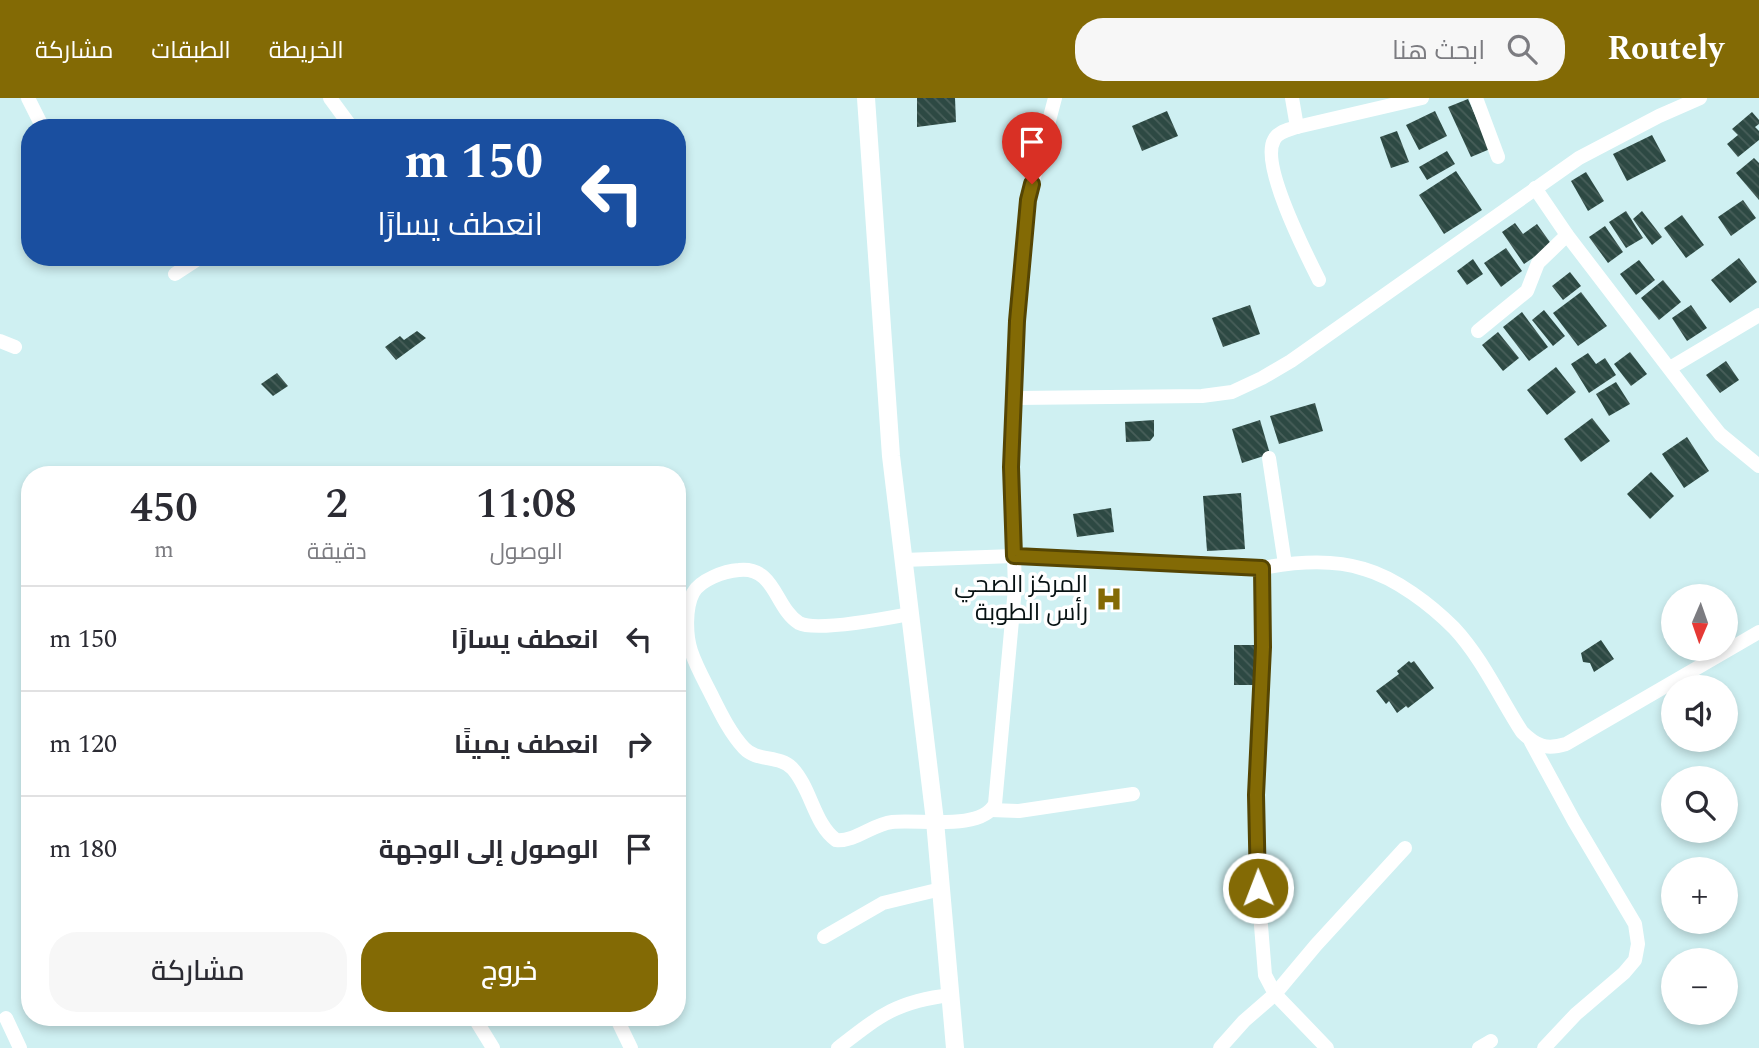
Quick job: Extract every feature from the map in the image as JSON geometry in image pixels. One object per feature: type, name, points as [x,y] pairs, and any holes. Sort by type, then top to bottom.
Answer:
[{"type":"street","points":[[28,98],[38,119]]},
{"type":"street","points":[[330,98],[345,119]]},
{"type":"street","points":[[866,98],[887,405],[934,821],[955,1048]]},
{"type":"street","points":[[909,614],[817,627],[800,623],[788,611],[764,576],[751,570],[721,574],[704,582],[693,593],[688,612],[691,650],[721,714],[751,755],[791,767],[833,838],[845,840],[878,824],[966,821],[987,815],[995,804],[1015,588],[1011,467],[1017,321],[1028,200],[1055,98]]},
{"type":"street","points":[[1292,98],[1297,127]]},
{"type":"street","points":[[1319,280],[1287,214],[1271,152],[1272,143],[1279,133],[1297,127],[1422,98]]},
{"type":"street","points":[[1476,98],[1498,157]]},
{"type":"street","points":[[1014,398],[1202,396],[1232,392],[1262,378],[1331,335],[1579,158],[1700,98]]},
{"type":"street","points":[[1535,188],[1567,235],[1720,434],[1759,466]]},
{"type":"street","points":[[1478,331],[1527,292],[1538,263],[1567,235]]},
{"type":"street","points":[[175,274],[187,266]]},
{"type":"street","points":[[1670,368],[1759,315]]},
{"type":"street","points":[[0,341],[15,347]]},
{"type":"street","points":[[1269,458],[1285,564]]},
{"type":"street","points":[[903,560],[1014,556],[1262,568],[1314,563],[1364,569],[1392,582],[1424,602],[1454,629],[1477,659],[1531,742],[1635,924],[1639,944],[1635,960],[1624,973],[1576,1014],[1544,1048]]},
{"type":"street","points":[[1262,568],[1263,647],[1256,795],[1258,888],[1265,975],[1275,995],[1327,1048]]},
{"type":"street","points":[[686,595],[693,593]]},
{"type":"street","points":[[1531,742],[1553,748],[1566,744],[1759,632]]},
{"type":"street","points":[[991,810],[1019,811],[1133,794]]},
{"type":"street","points":[[1220,1048],[1244,1021],[1275,995],[1316,945],[1405,848]]},
{"type":"street","points":[[824,937],[883,903],[941,889]]},
{"type":"street","points":[[838,1048],[881,1015],[909,1002],[951,995]]},
{"type":"street","points":[[6,1018],[20,1048]]},
{"type":"street","points":[[480,1026],[493,1048]]},
{"type":"street","points":[[620,1026],[631,1048]]},
{"type":"building","points":[[917,98],[955,98],[956,122],[917,127]]},
{"type":"building","points":[[1468,99],[1490,149],[1471,157],[1448,107]]},
{"type":"building","points":[[1167,111],[1178,136],[1142,151],[1132,126]]},
{"type":"building","points":[[1435,111],[1447,136],[1419,150],[1406,125]]},
{"type":"building","points":[[1752,112],[1759,120],[1755,127],[1759,131],[1759,140],[1738,157],[1727,144],[1738,135],[1732,129]]},
{"type":"building","points":[[1397,131],[1409,162],[1391,168],[1380,137]]},
{"type":"building","points":[[1652,135],[1666,161],[1627,181],[1613,154]]},
{"type":"building","points":[[1447,151],[1455,164],[1427,180],[1419,167]]},
{"type":"building","points":[[1754,158],[1759,163],[1759,200],[1736,173]]},
{"type":"building","points":[[1456,171],[1482,210],[1444,234],[1419,195]]},
{"type":"building","points":[[1586,172],[1604,201],[1588,211],[1571,181]]},
{"type":"building","points":[[1743,200],[1756,218],[1731,236],[1718,217]]},
{"type":"building","points":[[1626,211],[1643,238],[1626,248],[1609,222]]},
{"type":"building","points":[[1642,211],[1662,237],[1652,245],[1633,219]]},
{"type":"building","points":[[1682,215],[1704,245],[1686,258],[1664,228]]},
{"type":"building","points":[[1515,223],[1523,234],[1537,224],[1552,245],[1524,264],[1502,232]]},
{"type":"building","points":[[1605,226],[1623,252],[1608,263],[1589,237]]},
{"type":"building","points":[[1506,248],[1522,271],[1501,287],[1484,263]]},
{"type":"building","points":[[1739,258],[1757,282],[1730,303],[1711,280]]},
{"type":"building","points":[[1473,259],[1483,274],[1467,285],[1457,271]]},
{"type":"building","points":[[1639,260],[1655,280],[1636,295],[1620,274]]},
{"type":"building","points":[[1570,272],[1581,286],[1563,300],[1552,286]]},
{"type":"building","points":[[1663,280],[1681,302],[1659,320],[1641,298]]},
{"type":"building","points":[[1581,292],[1607,326],[1578,346],[1553,313]]},
{"type":"building","points":[[1250,305],[1260,334],[1223,347],[1212,318]]},
{"type":"building","points":[[1691,305],[1707,328],[1687,341],[1672,318]]},
{"type":"building","points":[[1544,310],[1565,336],[1553,346],[1532,320]]},
{"type":"building","points":[[1522,312],[1548,347],[1529,361],[1503,327]]},
{"type":"building","points":[[417,331],[426,338],[396,360],[385,347],[400,336],[404,340]]},
{"type":"building","points":[[1498,332],[1519,358],[1503,371],[1482,345]]},
{"type":"building","points":[[1630,352],[1647,374],[1631,386],[1614,364]]},
{"type":"building","points":[[1588,353],[1596,364],[1605,358],[1616,375],[1589,393],[1571,364]]},
{"type":"building","points":[[1726,361],[1739,380],[1720,393],[1706,375]]},
{"type":"building","points":[[1556,367],[1576,392],[1547,415],[1527,390]]},
{"type":"building","points":[[277,373],[288,386],[273,396],[261,384]]},
{"type":"building","points":[[1616,382],[1630,404],[1609,416],[1596,394]]},
{"type":"building","points":[[1315,403],[1323,431],[1279,444],[1270,416]]},
{"type":"building","points":[[1592,418],[1610,441],[1581,462],[1564,439]]},
{"type":"building","points":[[1154,420],[1154,436],[1150,441],[1126,442],[1125,422]]},
{"type":"building","points":[[1260,420],[1270,454],[1242,463],[1232,429]]},
{"type":"building","points":[[1687,437],[1709,471],[1684,488],[1662,454]]},
{"type":"building","points":[[1651,472],[1674,496],[1650,519],[1627,494]]},
{"type":"building","points":[[1241,493],[1245,549],[1207,551],[1203,496]]},
{"type":"building","points":[[1111,508],[1114,532],[1077,537],[1073,514]]},
{"type":"building","points":[[1601,640],[1614,659],[1594,672],[1590,663],[1583,662],[1581,653]]},
{"type":"building","points":[[1234,645],[1257,645],[1257,685],[1234,685]]},
{"type":"building","points":[[1409,661],[1414,661],[1434,688],[1397,713],[1389,701],[1386,704],[1376,691],[1399,674],[1397,671]]},
{"type":"place","name":"المركز الصحي رأس الطوبة","points":[[1109,599]]},
{"type":"route","points":[[1032,184],[1028,200],[1017,321],[1011,467],[1014,556],[1262,568],[1263,647],[1256,795],[1258,888]]}]
